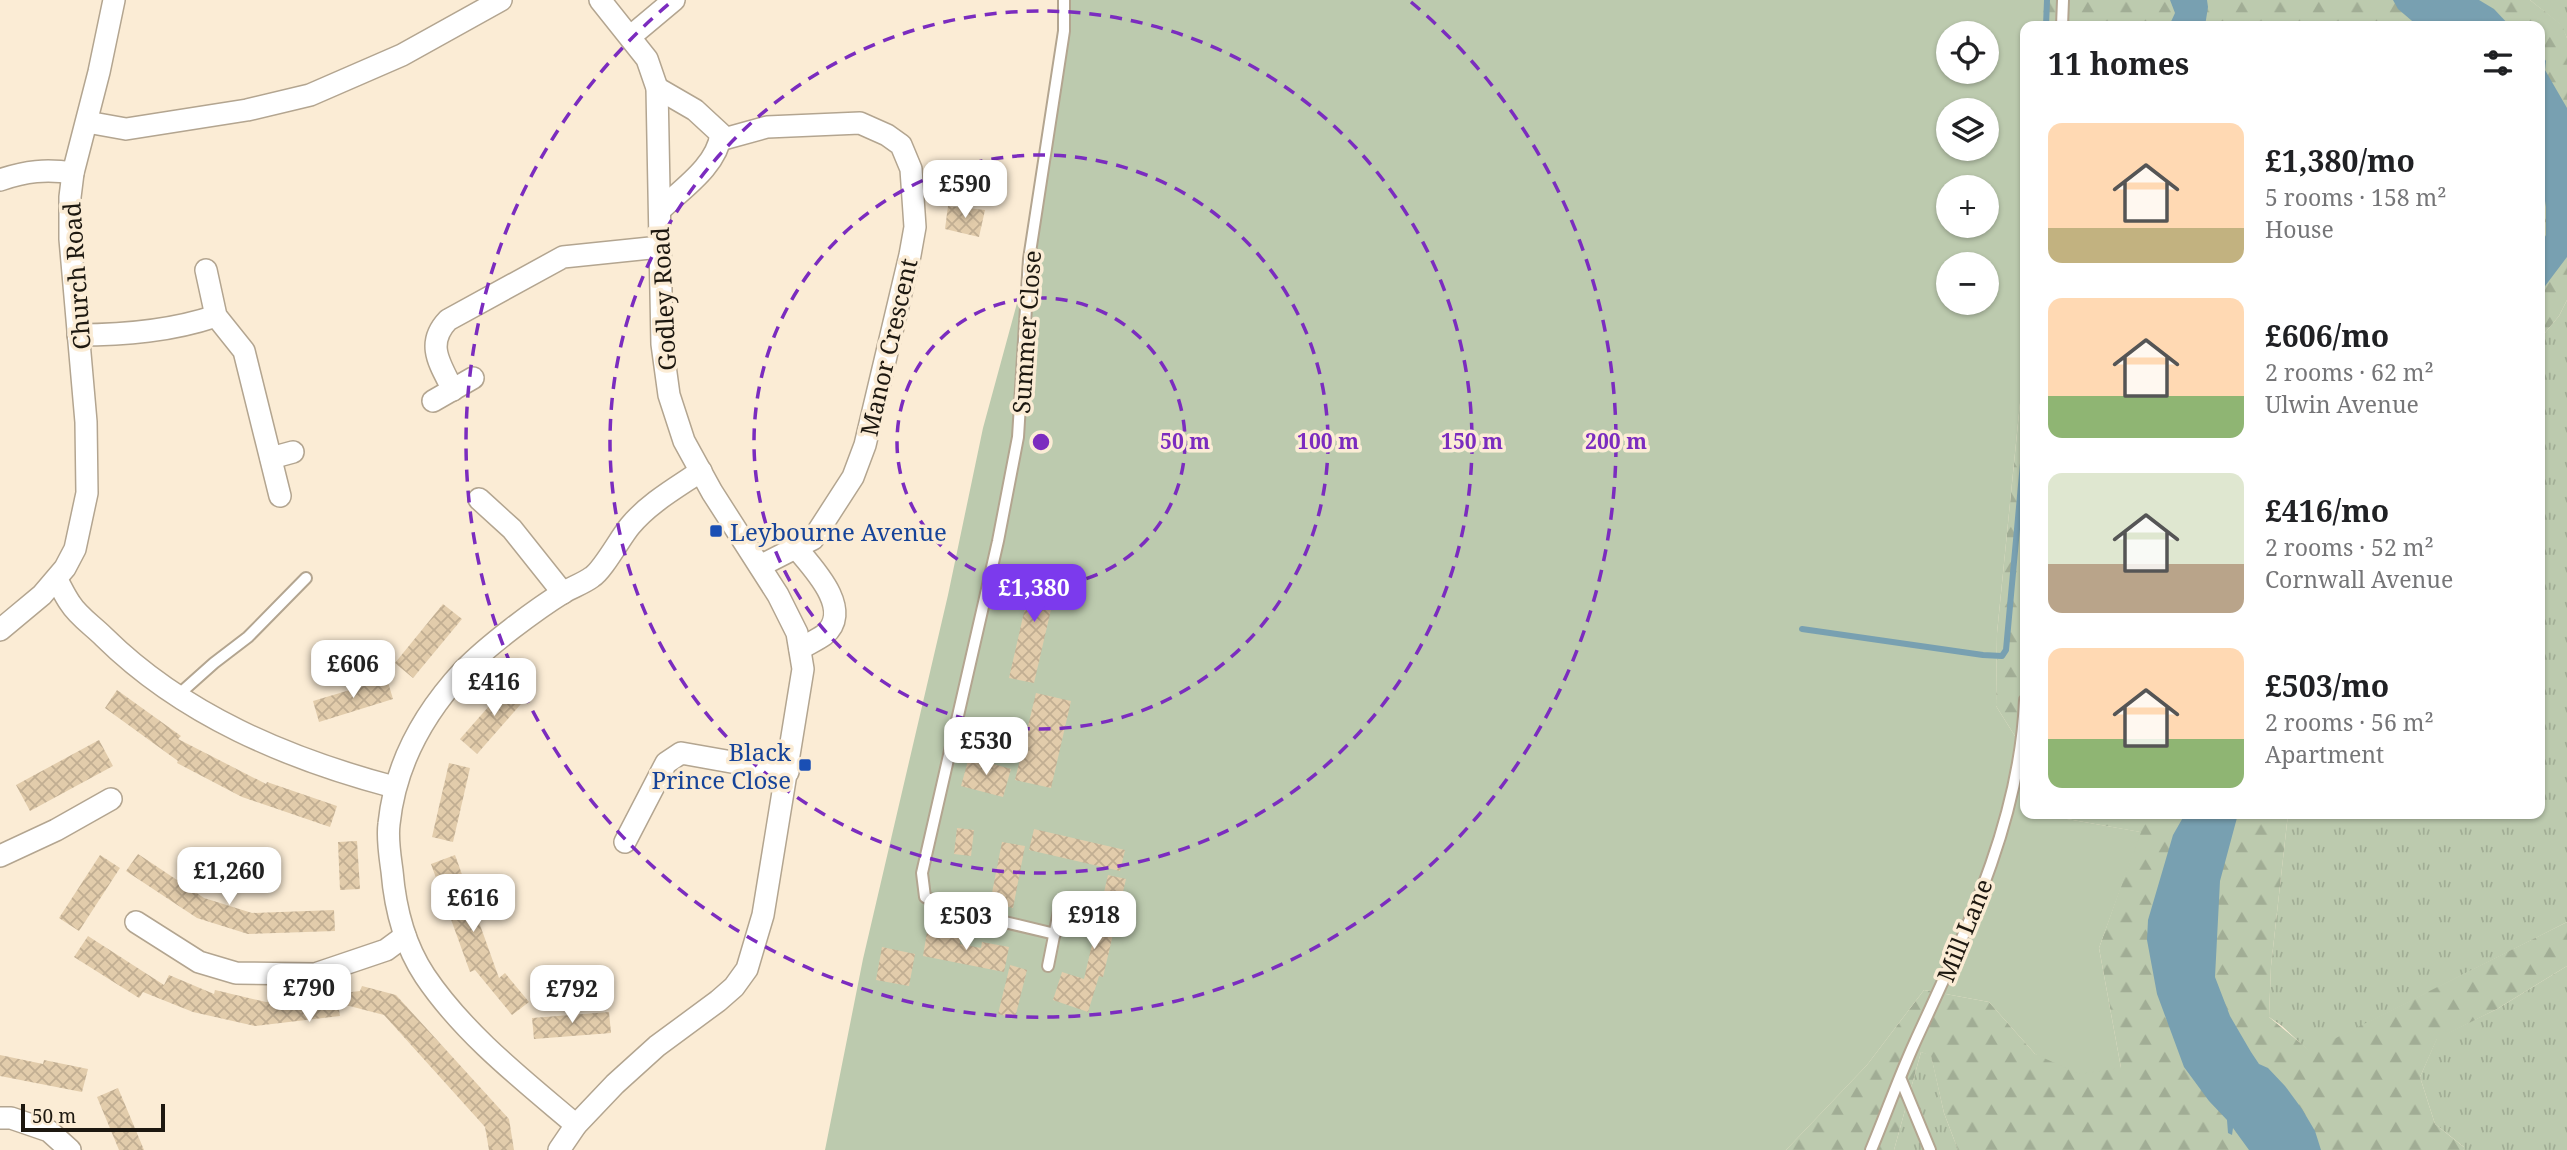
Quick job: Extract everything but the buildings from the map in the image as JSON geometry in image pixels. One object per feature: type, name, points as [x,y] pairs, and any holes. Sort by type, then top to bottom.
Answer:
[{"type":"street","name":"Church Road","points":[[0,630],[22,614],[57,580],[75,549],[87,493],[86,422],[70,239],[69,197],[72,173],[87,122],[114,0]]},
{"type":"street","points":[[87,122],[126,129],[247,110],[310,95],[402,55],[501,0]]},
{"type":"street","name":"Godley Road","points":[[559,1150],[576,1125],[649,1054],[734,987],[747,969],[763,915],[803,669],[797,633],[684,441],[669,395],[662,344],[657,88],[647,59],[600,0]]},
{"type":"street","points":[[631,36],[674,0]]},
{"type":"street","points":[[657,88],[695,110],[721,134],[719,146],[703,169],[660,210]]},
{"type":"street","name":"Manor Crescent","points":[[720,140],[767,127],[860,123],[887,135],[901,145],[911,169],[915,226],[866,444],[853,477],[813,539],[760,566]]},
{"type":"street","points":[[0,180],[26,171],[72,173]]},
{"type":"street","points":[[453,390],[439,362],[436,345],[438,331],[448,320],[499,289],[563,257],[660,247]]},
{"type":"street","points":[[206,270],[216,316],[244,352],[280,496]]},
{"type":"street","points":[[78,335],[155,331],[216,316]]},
{"type":"street","points":[[433,401],[473,378]]},
{"type":"street","points":[[271,458],[293,452]]},
{"type":"street","points":[[576,1125],[461,1020],[425,975],[405,936],[394,893],[388,827],[394,787],[407,753],[426,717],[465,669],[502,637],[563,593],[594,576],[632,524],[661,498],[701,471]]},
{"type":"street","points":[[479,499],[512,528],[563,593]]},
{"type":"street","points":[[797,549],[816,571],[834,603],[834,623],[825,634],[800,649]]},
{"type":"street","points":[[57,580],[70,604],[122,656],[177,696],[259,741],[343,773],[394,787]]},
{"type":"street","points":[[638,833],[666,763],[681,753],[788,772]]},
{"type":"street","points":[[0,856],[111,799]]},
{"type":"street","points":[[136,922],[199,962],[236,973],[315,974],[386,950],[405,936]]},
{"type":"street","points":[[0,1118],[11,1118],[49,1131],[70,1150]]},
{"type":"lane","name":"Summer Close","points":[[1055,934],[944,906],[925,897],[922,873],[998,541],[1018,437],[1029,259],[1064,31],[1064,0]]},
{"type":"lane","points":[[2062,21],[2063,0]]},
{"type":"lane","points":[[177,696],[248,637],[306,578]]},
{"type":"lane","name":"Mill Lane","points":[[1871,1150],[1989,869],[2016,776],[2020,742]]},
{"type":"lane","points":[[1048,966],[1061,901]]},
{"type":"lane","points":[[1901,1080],[1930,1150]]},
{"type":"lane","points":[[1877,1136],[1878,1150]]},
{"type":"green space","points":[[1064,0],[2034,0],[2034,21],[2020,21],[2020,403],[1997,633],[1996,706],[2020,744],[2020,819],[2067,819],[2141,832],[2099,948],[2121,1068],[2079,1074],[2035,1054],[1989,1002],[1924,990],[1867,1065],[1786,1150],[825,1150],[863,959],[948,595],[983,428],[1029,259]]},
{"type":"green space","points":[[2034,0],[2530,0],[2562,25],[2567,38],[2567,300],[2559,316],[2545,333],[2545,21],[2034,21]]},
{"type":"green space","points":[[2530,0],[2567,0],[2567,38],[2561,25]]},
{"type":"green space","points":[[2567,300],[2567,922],[2310,1052],[2269,1017],[2271,966],[2287,819],[2545,819],[2545,333],[2559,316]]},
{"type":"green space","points":[[2020,403],[2020,744],[1996,706],[1997,633]]},
{"type":"green space","points":[[2067,819],[2287,819],[2271,966],[2269,1017],[2310,1051],[2567,922],[2567,966],[2497,1009],[2437,1039],[2420,1077],[2435,1124],[2465,1148],[1958,1150],[1944,1113],[1931,1056],[1921,1052],[1894,1150],[1786,1150],[1867,1065],[1924,990],[1989,1002],[2035,1054],[2121,1068],[2099,948],[2140,832]]},
{"type":"green space","points":[[2567,966],[2567,1150],[2463,1150],[2464,1147],[2435,1124],[2420,1077],[2437,1038],[2497,1009]]},
{"type":"green space","points":[[1921,1052],[1931,1055],[1944,1113],[1958,1150],[1894,1150]]},
{"type":"water","points":[[2170,0],[2207,0],[2206,21],[2171,21],[2175,13]]},
{"type":"water","points":[[2393,0],[2479,0],[2494,9],[2505,21],[2412,21],[2398,9]]},
{"type":"water","points":[[2545,70],[2567,108],[2567,257],[2545,286]]},
{"type":"water","points":[[2182,819],[2237,819],[2220,881],[2215,977],[2230,1016],[2251,1052],[2259,1064],[2268,1068],[2285,1086],[2302,1109],[2315,1131],[2321,1150],[2249,1150],[2233,1128],[2232,1135],[2228,1133],[2227,1120],[2184,1067],[2157,994],[2147,940],[2148,920],[2173,835]]},
{"type":"waterway","points":[[2046,21],[2047,0]]},
{"type":"waterway","points":[[1802,629],[2002,656],[2006,650],[2020,496]]},
{"type":"place","name":"Leybourne Avenue","points":[[716,531]]},
{"type":"place","name":"Black Prince Close","points":[[805,765]]}]
